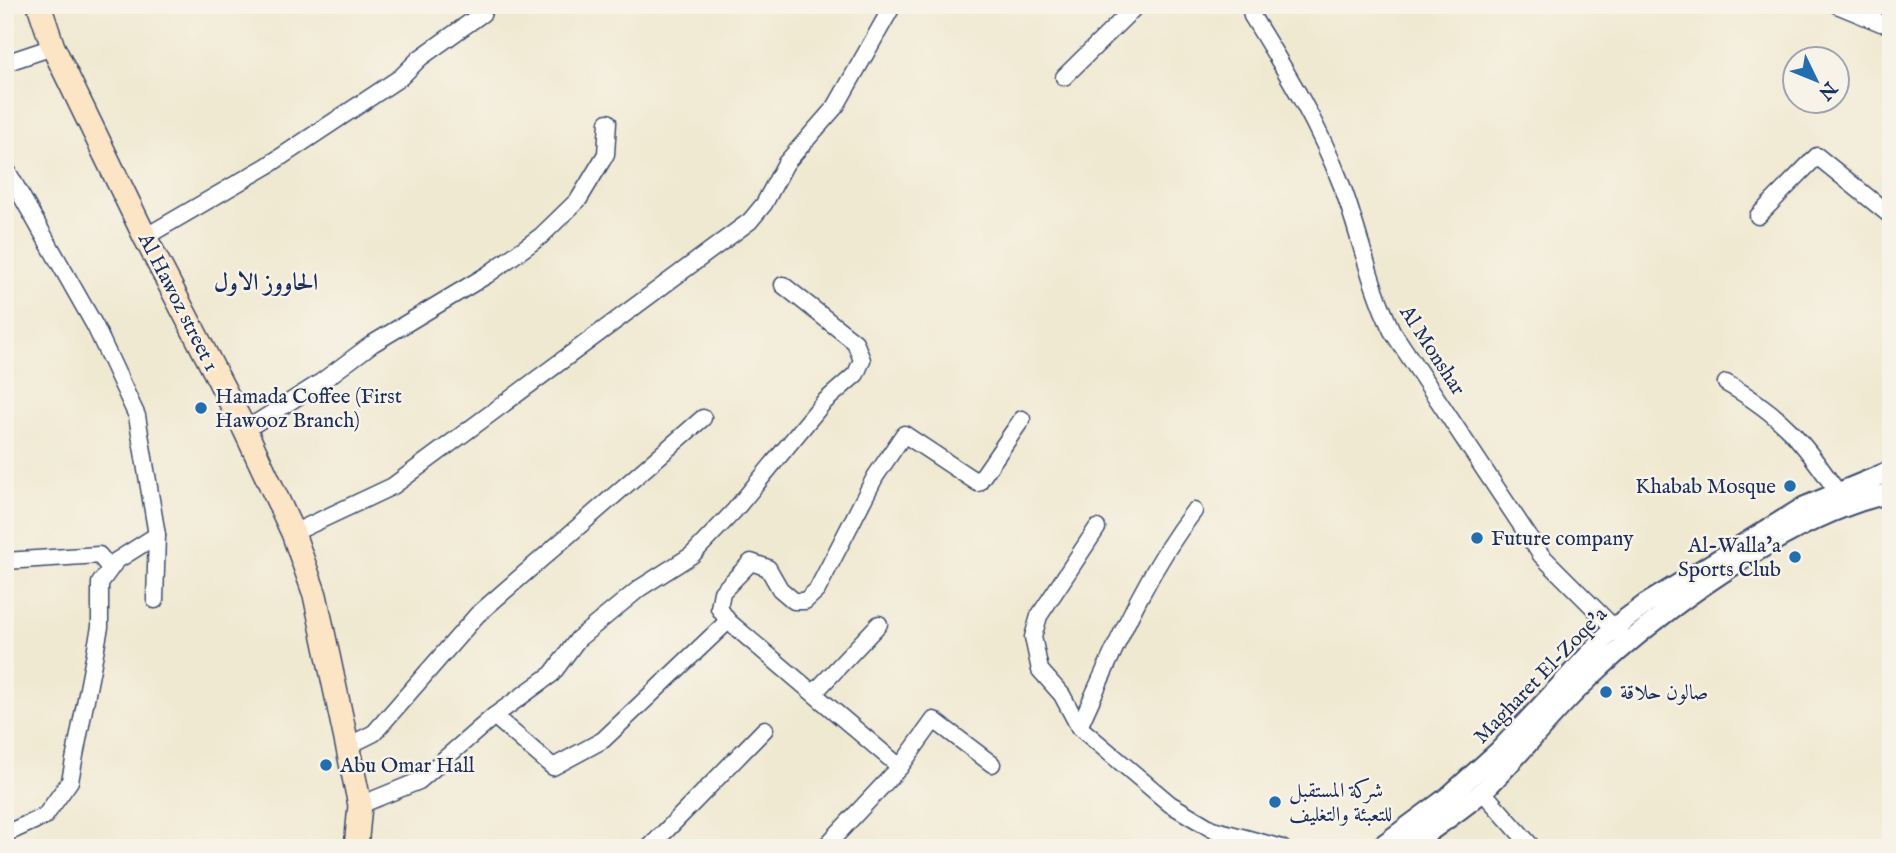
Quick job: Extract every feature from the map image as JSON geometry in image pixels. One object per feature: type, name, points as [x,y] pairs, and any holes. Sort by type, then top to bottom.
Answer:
[{"type":"main road","name":"Al Hawoz street 1","points":[[39,5],[53,47],[145,237],[245,430],[293,533],[316,595],[360,805],[356,848]]},
{"type":"street","points":[[293,533],[393,486],[750,221],[764,204],[786,163],[836,106],[893,5]]},
{"type":"street","points":[[1064,77],[1136,5]]},
{"type":"street","name":"Al Monshar","points":[[1250,5],[1252,16],[1310,110],[1343,188],[1376,297],[1392,331],[1541,555],[1621,634]]},
{"type":"street","points":[[1837,5],[1881,23],[1891,23]]},
{"type":"street","points":[[145,237],[267,166],[401,77],[420,58],[483,13]]},
{"type":"street","points":[[5,63],[53,47]]},
{"type":"street","points":[[245,430],[321,382],[372,344],[487,275],[541,236],[579,199],[606,153],[607,121]]},
{"type":"street","points":[[1758,216],[1817,156],[1891,216]]},
{"type":"street","points":[[5,167],[94,326],[137,416],[157,535],[155,600]]},
{"type":"street","points":[[360,805],[419,781],[494,716],[552,674],[578,639],[640,588],[692,555],[734,511],[823,402],[858,371],[862,356],[855,342],[783,285]]},
{"type":"street","points":[[1726,383],[1763,404],[1783,421],[1806,446],[1838,493]]},
{"type":"street","points":[[348,746],[374,733],[477,615],[703,418]]},
{"type":"street","points":[[900,767],[815,692],[728,621],[719,608],[722,592],[751,562],[768,568],[780,589],[794,601],[806,601],[817,590],[875,477],[904,434],[978,483],[1022,419]]},
{"type":"street","name":"Magharet El-Zoqe'a","points":[[1408,848],[1482,792],[1584,683],[1646,604],[1804,507],[1891,471]]},
{"type":"street","name":"Magharet El-Zoqe'a","points":[[1379,848],[1448,797],[1621,634],[1812,521],[1867,498],[1891,494]]},
{"type":"street","points":[[1079,727],[1143,588],[1163,551],[1194,511]]},
{"type":"street","points":[[1097,528],[1040,613],[1033,638],[1040,670],[1062,695],[1079,727],[1170,804],[1212,829],[1282,848]]},
{"type":"street","points":[[5,834],[45,816],[70,781],[100,627],[100,583],[109,567],[157,535]]},
{"type":"street","points":[[5,561],[99,555],[109,567]]},
{"type":"street","points":[[494,716],[553,767],[603,740],[728,621]]},
{"type":"street","points":[[815,692],[878,624]]},
{"type":"street","points":[[824,848],[900,767],[934,720],[992,764]]},
{"type":"street","points":[[649,848],[765,729]]},
{"type":"street","points":[[1482,792],[1533,848]]},
{"type":"place","name":"Hamada Coffee (First Hawooz Branch)","points":[[201,408]]},
{"type":"place","name":"Khabab Mosque","points":[[1790,486]]},
{"type":"place","name":"Future company","points":[[1477,538]]},
{"type":"place","name":"Al-Walla’a Sports Club","points":[[1795,557]]},
{"type":"place","name":"صالون حلاقة","points":[[1606,692]]},
{"type":"place","name":"Abu Omar Hall","points":[[326,765]]},
{"type":"place","name":"شركة المستقبل للتعبئة والتغليف","points":[[1275,802]]},
{"type":"district","name":"الحاووز الاول","points":[[266,282]]}]
